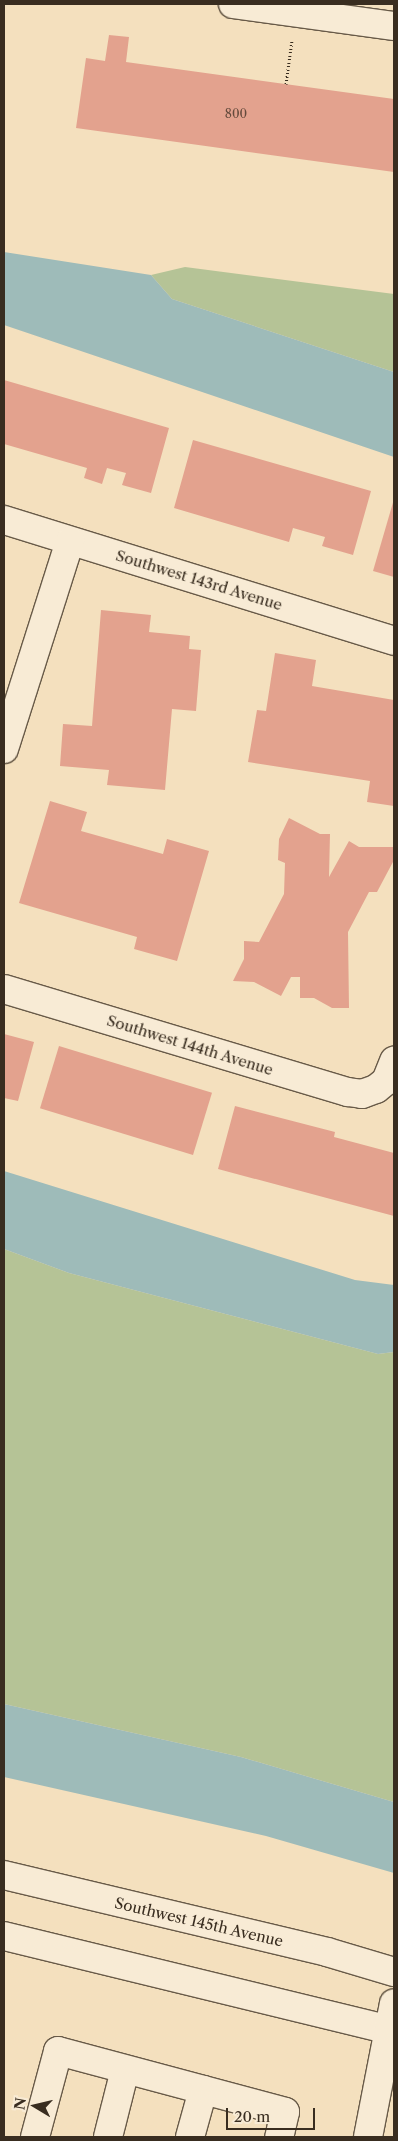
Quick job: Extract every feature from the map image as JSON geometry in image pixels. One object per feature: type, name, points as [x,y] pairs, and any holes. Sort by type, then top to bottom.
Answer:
[{"type":"street","points":[[233,4],[394,26]]},
{"type":"street","name":"Southwest 143rd Avenue","points":[[4,520],[394,641]]},
{"type":"street","points":[[4,749],[70,541]]},
{"type":"street","name":"Southwest 144th Avenue","points":[[4,989],[348,1092],[362,1094],[376,1089],[386,1081],[394,1061]]},
{"type":"street","name":"Southwest 145th Avenue","points":[[4,1876],[327,1952],[394,1972]]},
{"type":"street","points":[[4,1936],[390,2030]]},
{"type":"street","points":[[368,2137],[382,2075],[394,2003]]},
{"type":"street","points":[[35,2137],[58,2052],[285,2112],[279,2137]]},
{"type":"street","points":[[108,2137],[125,2070]]},
{"type":"street","points":[[190,2137],[203,2090]]},
{"type":"path","points":[[286,84],[295,12]]},
{"type":"green space","points":[[185,267],[394,294],[394,372],[172,299],[151,275]]},
{"type":"green space","points":[[4,1249],[69,1273],[378,1354],[394,1352],[394,1802],[241,1757],[4,1704]]},
{"type":"water","points":[[4,252],[151,275],[172,299],[394,372],[394,457],[4,325]]},
{"type":"water","points":[[4,1171],[355,1280],[394,1285],[394,1352],[378,1354],[69,1273],[4,1249]]},
{"type":"water","points":[[4,1704],[241,1757],[394,1802],[394,1873],[266,1836],[4,1777]]},
{"type":"building","points":[[109,35],[129,37],[126,62],[394,99],[394,172],[76,128],[86,58],[105,61]]},
{"type":"building","points":[[4,380],[169,428],[151,493],[122,485],[126,473],[107,468],[102,484],[84,478],[87,468],[4,444]]},
{"type":"building","points":[[193,440],[371,491],[353,555],[322,546],[325,537],[293,528],[289,542],[174,508]]},
{"type":"building","points":[[394,499],[394,577],[373,571]]},
{"type":"building","points":[[101,610],[151,615],[149,632],[190,636],[189,649],[201,650],[196,711],[172,709],[165,790],[107,785],[109,770],[60,766],[63,724],[92,726]]},
{"type":"building","points":[[275,653],[316,660],[312,686],[394,700],[394,806],[367,802],[370,781],[248,762],[257,710],[266,711]]},
{"type":"building","points":[[50,801],[87,812],[81,831],[163,854],[167,839],[209,851],[177,961],[134,949],[137,937],[19,903]]},
{"type":"building","points":[[289,818],[320,834],[330,834],[329,877],[349,841],[359,847],[394,847],[394,860],[377,892],[369,892],[348,932],[349,1008],[332,1008],[314,998],[300,998],[300,977],[291,977],[281,996],[254,982],[233,981],[244,959],[244,941],[259,942],[284,894],[285,863],[278,860],[279,839]]},
{"type":"building","points":[[4,1034],[34,1042],[18,1101],[4,1098]]},
{"type":"building","points":[[59,1046],[212,1093],[193,1155],[40,1108]]},
{"type":"building","points":[[235,1106],[335,1132],[334,1137],[394,1153],[394,1216],[218,1169]]}]
